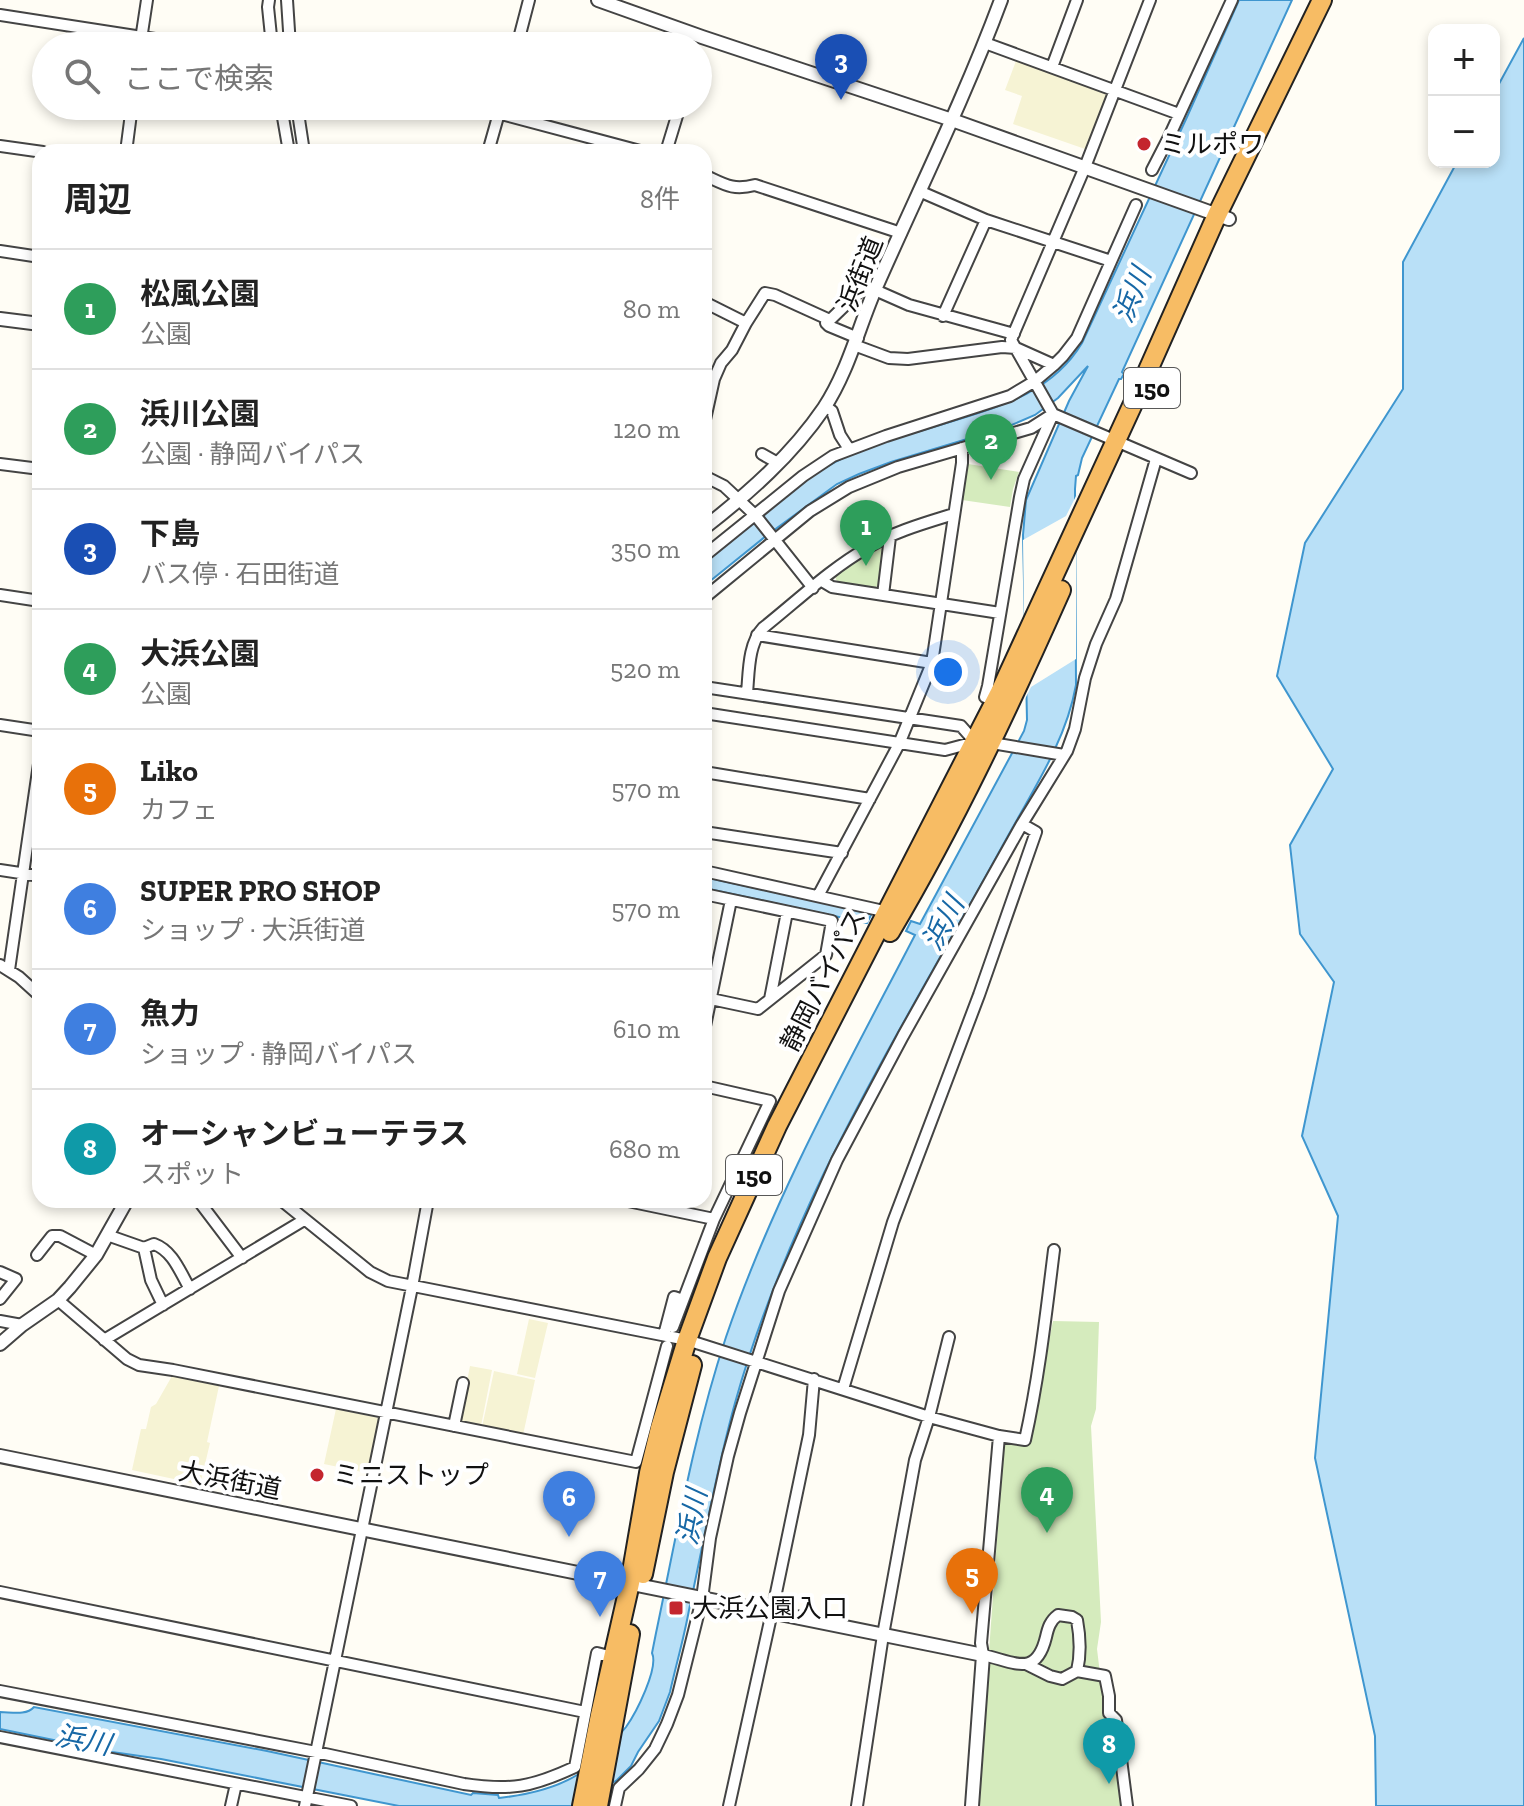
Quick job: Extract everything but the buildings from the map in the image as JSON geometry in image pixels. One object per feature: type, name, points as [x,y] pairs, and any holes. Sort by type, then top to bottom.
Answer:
[{"type":"highway","name":"150","points":[[1216,214],[1322,0]]},
{"type":"highway","name":"150","points":[[1216,214],[1336,0]]},
{"type":"highway","name":"静岡バイパス","points":[[598,1805],[642,1586],[649,1473],[660,1428],[694,1340],[789,1126],[882,946],[918,885],[1025,671],[1076,557],[1216,214]]},
{"type":"highway","name":"静岡バイパス","points":[[694,1340],[717,1258],[777,1126],[888,912],[991,743],[1025,640],[1076,528],[1120,444]]},
{"type":"highway","name":"静岡バイパス","points":[[598,1805],[593,1751],[613,1657],[642,1586]]},
{"type":"street","points":[[142,32],[147,0]]},
{"type":"street","points":[[269,0],[271,32]]},
{"type":"street","points":[[287,0],[289,32]]},
{"type":"street","points":[[521,32],[529,0]]},
{"type":"street","points":[[598,0],[674,32]]},
{"type":"street","name":"浜街道","points":[[712,522],[796,445],[838,384],[875,290],[952,120],[1001,0]]},
{"type":"street","points":[[1052,67],[1077,0]]},
{"type":"street","points":[[1150,0],[1085,167],[1011,340],[1051,411],[1191,473]]},
{"type":"street","points":[[1152,170],[1232,0]]},
{"type":"street","points":[[0,15],[88,32]]},
{"type":"street","points":[[985,43],[1179,114]]},
{"type":"street","points":[[712,47],[952,120],[1216,214]]},
{"type":"street","points":[[127,144],[130,120]]},
{"type":"street","points":[[283,120],[288,144]]},
{"type":"street","points":[[299,120],[303,144]]},
{"type":"street","points":[[490,144],[497,120]]},
{"type":"street","points":[[534,120],[617,144]]},
{"type":"street","points":[[668,144],[676,120]]},
{"type":"street","points":[[0,146],[32,150]]},
{"type":"street","points":[[712,179],[742,189],[755,185],[901,233]]},
{"type":"street","points":[[919,191],[986,220],[1111,261]]},
{"type":"street","points":[[712,550],[803,476],[833,456],[1010,396],[1036,382],[1077,338],[1136,205]]},
{"type":"street","points":[[943,316],[986,220]]},
{"type":"street","points":[[0,251],[32,256]]},
{"type":"street","points":[[1014,334],[943,316],[875,290],[861,290],[826,323],[889,358],[908,359],[1002,347],[1016,348],[1054,365]]},
{"type":"street","points":[[712,388],[721,363],[765,293],[830,320]]},
{"type":"street","points":[[712,306],[746,323]]},
{"type":"street","points":[[0,319],[32,323]]},
{"type":"street","points":[[825,406],[832,411],[840,435],[849,449]]},
{"type":"street","points":[[712,591],[810,511],[849,487],[898,467],[1031,428],[1051,411]]},
{"type":"street","points":[[985,697],[1024,479],[1051,411]]},
{"type":"street","points":[[818,896],[899,744],[932,663],[962,448]]},
{"type":"street","points":[[762,454],[778,463]]},
{"type":"street","points":[[598,1805],[639,1769],[655,1749],[667,1724],[678,1695],[701,1598],[728,1456],[779,1291],[837,1160],[1075,729],[1085,678],[1116,599],[1156,459]]},
{"type":"street","points":[[0,464],[32,468]]},
{"type":"street","points":[[712,480],[740,499],[817,584],[1000,613]]},
{"type":"street","points":[[747,693],[753,645],[763,628],[865,548],[918,525],[954,514]]},
{"type":"street","points":[[883,595],[890,537]]},
{"type":"street","points":[[0,595],[32,600]]},
{"type":"street","points":[[757,635],[932,663]]},
{"type":"street","points":[[712,688],[961,726],[991,743]]},
{"type":"street","points":[[712,714],[945,750],[991,743],[1061,755]]},
{"type":"street","points":[[0,725],[32,730]]},
{"type":"street","points":[[712,773],[870,799]]},
{"type":"street","points":[[32,815],[24,872],[4,968],[32,989]]},
{"type":"street","points":[[843,1389],[893,1222],[1036,832],[1022,824]]},
{"type":"street","points":[[712,833],[842,853]]},
{"type":"street","points":[[0,870],[32,874]]},
{"type":"street","points":[[712,873],[888,912]]},
{"type":"street","points":[[712,896],[832,921],[826,955],[758,1009],[712,999]]},
{"type":"street","points":[[712,994],[731,900]]},
{"type":"street","points":[[770,999],[787,912]]},
{"type":"street","points":[[694,1340],[683,1300],[714,1219],[770,1101],[712,1088]]},
{"type":"street","points":[[0,1344],[58,1300],[81,1275],[122,1208]]},
{"type":"street","points":[[204,1208],[242,1258]]},
{"type":"street","points":[[290,1208],[378,1278],[694,1340],[929,1417],[1025,1440],[1042,1352],[1054,1250]]},
{"type":"street","points":[[306,1799],[427,1208]]},
{"type":"street","points":[[661,1208],[714,1219]]},
{"type":"street","points":[[104,1340],[304,1220]]},
{"type":"street","points":[[107,1235],[144,1248],[154,1244],[161,1247],[171,1255],[190,1289]]},
{"type":"street","points":[[37,1255],[52,1236],[60,1236],[96,1255]]},
{"type":"street","points":[[144,1248],[151,1280],[163,1305]]},
{"type":"street","points":[[0,1272],[16,1279],[0,1299]]},
{"type":"street","points":[[664,1335],[674,1297],[683,1300]]},
{"type":"street","points":[[58,1300],[127,1359],[139,1365],[636,1462],[667,1346]]},
{"type":"street","points":[[0,1321],[22,1325]]},
{"type":"street","points":[[857,1806],[883,1635],[915,1460],[949,1337]]},
{"type":"street","points":[[729,1806],[809,1435],[814,1379]]},
{"type":"street","points":[[454,1426],[463,1383]]},
{"type":"street","points":[[972,1806],[983,1655],[981,1643],[999,1436]]},
{"type":"street","name":"大浜街道","points":[[0,1456],[983,1655]]},
{"type":"street","points":[[0,1592],[585,1712]]},
{"type":"street","points":[[1026,1664],[1039,1656],[1049,1625],[1058,1615],[1077,1620],[1080,1644],[1077,1671]]},
{"type":"street","points":[[0,1691],[464,1784],[488,1788],[525,1787],[575,1767],[597,1653],[613,1657]]},
{"type":"street","points":[[983,1655],[1026,1664],[1062,1679],[1077,1671],[1105,1676],[1109,1713],[1116,1720],[1127,1806]]},
{"type":"street","points":[[0,1737],[351,1806]]},
{"type":"street","points":[[231,1806],[236,1784]]},
{"type":"shaded area","points":[[1016,61],[1108,94],[1088,150],[1013,124],[1022,96],[1005,90]]},
{"type":"shaded area","points":[[529,1319],[548,1323],[535,1378],[517,1374]]},
{"type":"shaded area","points":[[470,1366],[492,1370],[481,1426],[459,1421]]},
{"type":"shaded area","points":[[494,1371],[535,1380],[523,1435],[482,1427]]},
{"type":"shaded area","points":[[172,1376],[219,1386],[207,1442],[210,1443],[201,1481],[198,1480],[197,1484],[132,1470],[141,1429],[146,1429],[151,1407],[156,1404]]},
{"type":"shaded area","points":[[336,1409],[379,1418],[367,1473],[324,1464]]},
{"type":"green space","points":[[968,464],[1019,472],[1010,507],[962,500]]},
{"type":"green space","points":[[880,546],[885,551],[881,582],[875,588],[837,582],[835,576]]},
{"type":"green space","points":[[1053,1321],[1099,1322],[1096,1409],[1091,1426],[1101,1622],[1097,1649],[1105,1715],[1113,1723],[1124,1806],[978,1806],[1004,1441],[1027,1445]]},
{"type":"water","name":"浜川","points":[[1239,0],[1292,0],[1076,476],[1076,685],[1064,727],[1036,786],[867,1089],[786,1257],[753,1344],[735,1403],[670,1692],[659,1721],[631,1766],[617,1780],[576,1806],[399,1806],[0,1729],[0,1712],[23,1713],[34,1707],[267,1751],[471,1795],[498,1795],[499,1798],[540,1791],[577,1775],[626,1727],[652,1669],[652,1653],[695,1446],[726,1337],[745,1285],[813,1132],[915,935],[906,931],[911,921],[920,924],[1024,731],[1027,720],[1023,535],[1026,500],[1069,401],[1088,366],[1058,398],[1035,415],[1007,427],[891,462],[837,484],[712,580],[712,554],[785,495],[835,462],[879,444],[1010,401],[1027,394],[1057,373],[1082,343]]},
{"type":"water","points":[[1524,38],[1524,1806],[1376,1806],[1375,1736],[1315,1458],[1338,1216],[1302,1136],[1334,982],[1300,934],[1290,845],[1333,769],[1277,676],[1305,543],[1403,389],[1403,262],[1454,168],[1500,168],[1500,82]]},
{"type":"water","points":[[712,879],[872,913],[867,923],[712,890]]},
{"type":"pier","points":[[1076,496],[1076,659],[1031,687],[1025,699],[1023,540],[1066,516]]},
{"type":"place","name":"下島","points":[[841,100]]},
{"type":"place","name":"ミルポワ","points":[[1144,144]]},
{"type":"place","name":"浜川公園","points":[[991,480]]},
{"type":"place","name":"松風公園","points":[[866,566]]},
{"type":"place","name":"ミニストップ","points":[[317,1475]]},
{"type":"place","name":"大浜公園","points":[[1047,1533]]},
{"type":"place","name":"SUPER PRO SHOP","points":[[569,1537]]},
{"type":"place","name":"大浜公園入口","points":[[676,1608]]},
{"type":"place","name":"Liko","points":[[972,1614]]},
{"type":"place","name":"魚力","points":[[600,1617]]},
{"type":"place","name":"オーシャンビューテラス","points":[[1109,1784]]}]
